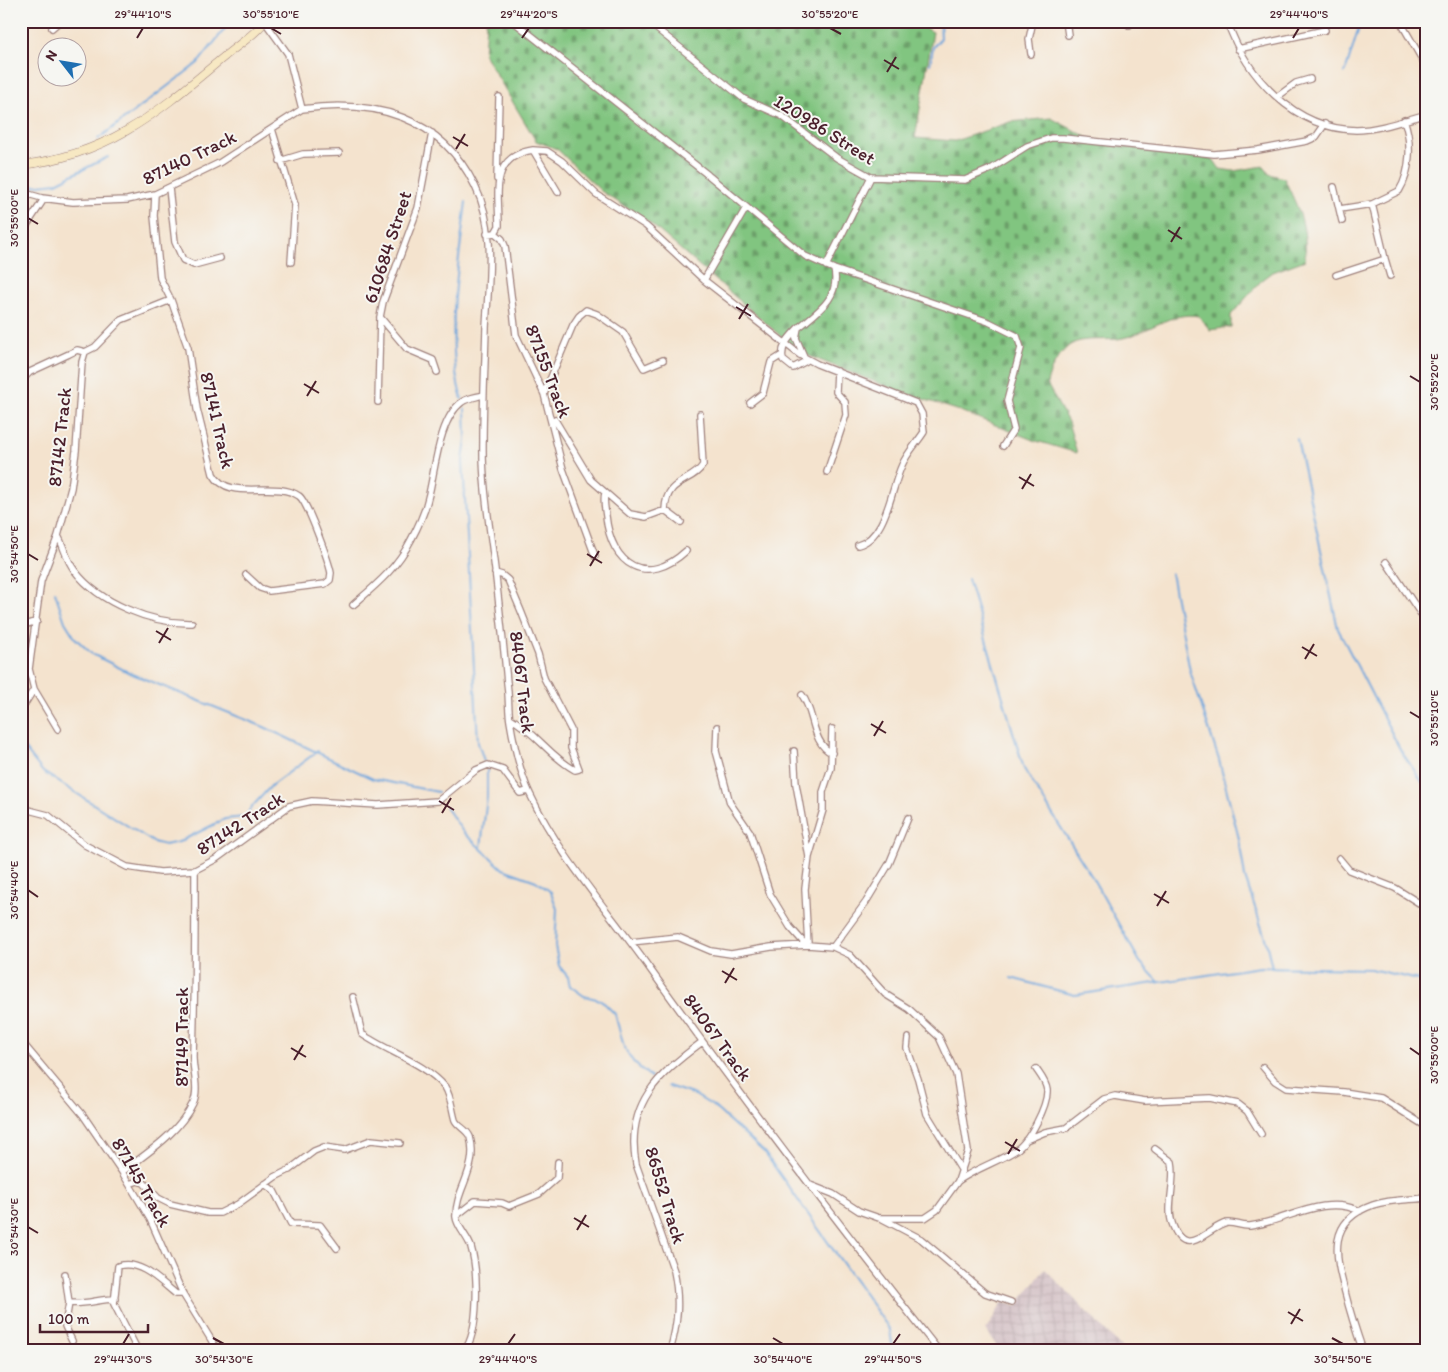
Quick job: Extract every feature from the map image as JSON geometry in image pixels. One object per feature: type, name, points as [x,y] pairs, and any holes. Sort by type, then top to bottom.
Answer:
[{"type":"main road","points":[[21,166],[71,156],[98,147],[123,134],[185,90],[265,22]]},
{"type":"street","points":[[52,28],[60,21]]},
{"type":"street","points":[[513,21],[708,175],[805,256],[834,269],[989,322],[1017,336],[1021,348],[1007,401],[1014,429],[1004,446]]},
{"type":"street","name":"120986 Street","points":[[646,21],[744,99],[782,116],[837,158],[871,176],[965,180],[992,169],[1027,146],[1051,138],[1087,139],[1205,154],[1258,150],[1310,140],[1319,134],[1325,124]]},
{"type":"street","points":[[1031,54],[1029,39],[1033,21]]},
{"type":"street","points":[[1066,21],[1068,35]]},
{"type":"street","points":[[1227,21],[1238,49],[1258,78],[1277,97],[1298,112],[1325,124],[1355,130],[1369,129],[1427,114]]},
{"type":"street","points":[[1400,21],[1427,68]]},
{"type":"street","points":[[265,22],[288,54],[302,110]]},
{"type":"street","points":[[1238,49],[1325,30]]},
{"type":"street","points":[[1277,97],[1296,83],[1310,79]]},
{"type":"street","points":[[487,234],[496,233],[499,226],[497,179],[499,97]]},
{"type":"street","name":"84067 Track","points":[[302,110],[342,106],[379,110],[404,118],[432,133],[457,156],[473,181],[483,208],[490,274],[483,395],[484,472],[510,718],[528,791],[550,831],[702,1042],[841,1228],[939,1351]]},
{"type":"street","name":"87140 Track","points":[[21,192],[44,198],[73,202],[127,200],[155,194],[219,163],[302,110]]},
{"type":"street","points":[[1340,209],[1372,204],[1396,194],[1403,186],[1409,146],[1409,134],[1404,120]]},
{"type":"street","points":[[272,130],[295,206],[291,262]]},
{"type":"street","name":"610684 Street","points":[[378,402],[380,318],[386,291],[418,208],[432,133]]},
{"type":"street","points":[[533,150],[558,192]]},
{"type":"street","points":[[497,179],[513,157],[523,151],[547,151],[562,161],[596,194],[646,226],[704,280],[784,344],[806,359],[913,400],[922,414],[925,430],[901,465],[893,497],[871,539],[858,545]]},
{"type":"street","points":[[280,161],[303,154],[339,153]]},
{"type":"street","points":[[826,266],[871,176]]},
{"type":"street","points":[[1334,187],[1342,220]]},
{"type":"street","points":[[169,188],[175,242],[183,260],[194,265],[220,258]]},
{"type":"street","name":"87141 Track","points":[[155,194],[155,224],[160,278],[171,300],[188,348],[197,410],[213,474],[218,483],[230,488],[290,492],[300,497],[310,515],[331,573],[330,580],[325,584],[278,591],[263,590],[246,575]]},
{"type":"street","points":[[21,234],[44,198]]},
{"type":"street","points":[[1372,204],[1390,276]]},
{"type":"street","points":[[704,280],[746,208]]},
{"type":"street","name":"87155 Track","points":[[496,233],[502,239],[505,246],[516,335],[544,394],[550,411],[563,469],[594,556]]},
{"type":"street","points":[[1336,275],[1385,259]]},
{"type":"street","points":[[806,359],[799,366],[790,367],[783,360],[784,344],[798,328],[830,301],[835,281],[834,269]]},
{"type":"street","points":[[21,381],[30,372],[77,350],[85,352],[95,347],[121,320],[171,300]]},
{"type":"street","points":[[544,394],[556,371],[573,325],[586,310],[597,314],[623,332],[644,368],[663,360]]},
{"type":"street","points":[[380,318],[406,349],[433,360],[437,372]]},
{"type":"street","points":[[798,328],[796,338],[806,359]]},
{"type":"street","name":"87142 Track","points":[[34,689],[30,670],[41,581],[58,536],[72,483],[77,445],[82,362],[85,352]]},
{"type":"street","points":[[750,403],[761,396],[771,362],[782,355]]},
{"type":"street","points":[[827,472],[846,416],[845,402],[836,392],[838,371]]},
{"type":"street","points":[[353,605],[391,572],[401,559],[428,500],[434,459],[454,411],[462,402],[483,395]]},
{"type":"street","points":[[550,411],[591,480],[605,493],[637,517],[651,516],[665,510]]},
{"type":"street","points":[[665,510],[667,497],[671,490],[703,465],[700,414]]},
{"type":"street","points":[[605,493],[607,526],[619,556],[626,562],[642,569],[662,568],[686,551]]},
{"type":"street","points":[[665,510],[681,522]]},
{"type":"street","points":[[58,536],[68,562],[85,583],[98,594],[148,616],[171,622],[192,623]]},
{"type":"street","points":[[1386,562],[1427,624]]},
{"type":"street","points":[[495,574],[502,575],[508,580],[538,654],[544,678],[571,730],[571,748],[579,769],[575,770],[558,760],[545,744],[523,725],[510,718]]},
{"type":"street","points":[[21,626],[37,621]]},
{"type":"street","points":[[21,710],[34,689],[58,730]]},
{"type":"street","points":[[802,695],[810,708],[821,744],[832,753]]},
{"type":"street","points":[[717,727],[716,751],[730,803],[750,832],[770,894],[790,927],[807,945]]},
{"type":"street","points":[[807,945],[805,888],[809,857],[823,810],[823,792],[830,773],[832,729]]},
{"type":"street","points":[[794,751],[796,784],[809,857]]},
{"type":"street","name":"87142 Track","points":[[21,808],[48,815],[85,845],[127,867],[160,872],[195,870],[216,859],[282,810],[304,802],[345,802],[378,805],[438,801],[476,770],[488,765],[503,770],[520,793],[528,791]]},
{"type":"street","points":[[833,947],[866,902],[888,864],[908,818]]},
{"type":"street","points":[[1339,858],[1349,870],[1395,888],[1427,908]]},
{"type":"street","name":"87149 Track","points":[[122,1172],[163,1141],[185,1116],[195,1099],[193,1056],[196,980],[195,870]]},
{"type":"street","points":[[631,942],[678,937],[711,951],[731,954],[771,947],[807,945],[833,947],[850,955],[885,994],[924,1021],[943,1043],[956,1074],[965,1129],[967,1156],[958,1180],[937,1210],[930,1216],[916,1219],[879,1218]]},
{"type":"street","points":[[353,997],[362,1034],[406,1058],[446,1088],[456,1122],[469,1135],[472,1158],[471,1167],[457,1204],[456,1216],[469,1241],[474,1263],[476,1317],[471,1340],[464,1351]]},
{"type":"street","points":[[908,1038],[907,1048],[918,1079],[927,1114],[962,1170]]},
{"type":"street","name":"87145 Track","points":[[21,1041],[83,1116],[122,1172],[150,1220],[183,1294],[218,1351]]},
{"type":"street","name":"86552 Track","points":[[670,1351],[678,1317],[677,1286],[674,1271],[636,1164],[633,1140],[639,1109],[655,1081],[667,1069],[702,1042]]},
{"type":"street","points":[[1263,1067],[1275,1081],[1286,1088],[1381,1098],[1427,1127]]},
{"type":"street","points":[[958,1180],[972,1171],[1016,1150],[1026,1140],[1038,1120],[1047,1092],[1045,1083],[1036,1069]]},
{"type":"street","points":[[1026,1140],[1045,1132],[1066,1128],[1104,1099],[1112,1096],[1138,1100],[1210,1098],[1231,1103],[1247,1110],[1261,1134]]},
{"type":"street","points":[[129,1184],[138,1181],[144,1183],[158,1198],[170,1204],[216,1214],[226,1212],[265,1184],[324,1147],[345,1150],[371,1140],[400,1143]]},
{"type":"street","points":[[1155,1149],[1170,1158],[1173,1164],[1171,1220],[1179,1235],[1185,1240],[1196,1241],[1227,1223],[1251,1226],[1330,1204],[1346,1206],[1360,1211]]},
{"type":"street","points":[[456,1216],[475,1200],[502,1203],[509,1206],[539,1194],[557,1178],[558,1162]]},
{"type":"street","points":[[265,1184],[274,1191],[291,1224],[320,1226],[337,1248]]},
{"type":"street","points":[[810,1185],[833,1194],[858,1211],[879,1218],[921,1239],[984,1293],[1011,1302]]},
{"type":"street","points":[[1364,1351],[1353,1323],[1336,1256],[1340,1234],[1350,1219],[1360,1211],[1375,1204],[1427,1198]]},
{"type":"street","points":[[138,1351],[118,1312],[115,1299],[117,1269],[122,1265],[140,1267],[176,1294],[183,1294]]},
{"type":"street","points":[[65,1274],[69,1303],[65,1326],[72,1341]]},
{"type":"street","points":[[69,1303],[80,1304],[98,1299],[115,1299]]},
{"type":"shaded area","points":[[1045,1269],[1125,1351],[1000,1351],[986,1330],[1003,1302],[1016,1306]]},
{"type":"green space","points":[[486,21],[909,21],[933,32],[915,138],[955,141],[1010,122],[1051,118],[1100,144],[1213,159],[1220,169],[1233,171],[1264,166],[1269,174],[1284,178],[1294,199],[1301,217],[1305,236],[1305,260],[1273,272],[1261,281],[1231,315],[1231,327],[1210,330],[1199,316],[1179,316],[1123,338],[1076,342],[1066,348],[1055,363],[1047,384],[1068,422],[1077,453],[1033,440],[960,411],[901,392],[799,352],[650,223],[601,191],[557,149],[536,141],[484,54]]},
{"type":"waterway","points":[[98,139],[198,63],[231,21]]},
{"type":"waterway","points":[[930,64],[933,47],[941,38],[940,21]]},
{"type":"waterway","points":[[1345,73],[1361,21]]},
{"type":"waterway","points":[[30,186],[56,183],[108,157]]},
{"type":"waterway","points":[[462,399],[454,353],[454,328],[457,275],[466,202]]},
{"type":"waterway","points":[[465,409],[466,439],[463,461],[478,743],[484,761]]},
{"type":"waterway","points":[[1297,439],[1338,629],[1401,751],[1427,789]]},
{"type":"waterway","points":[[1171,573],[1190,671],[1219,760],[1239,839],[1245,877],[1265,938],[1272,967]]},
{"type":"waterway","points":[[968,579],[1024,769],[1092,877],[1140,962],[1158,981]]},
{"type":"waterway","points":[[55,592],[65,622],[75,638],[92,654],[130,673],[264,727],[373,779],[438,792]]},
{"type":"waterway","points":[[21,744],[43,772],[153,842],[165,845],[179,842],[225,819],[246,817],[250,809],[272,785],[318,751]]},
{"type":"waterway","points":[[481,847],[487,797],[487,770]]},
{"type":"waterway","points":[[446,807],[463,832],[503,869],[536,881],[551,892],[557,909],[555,946],[559,966],[568,977],[570,986],[584,996],[601,1000],[615,1014],[624,1047],[634,1063],[651,1077]]},
{"type":"waterway","points":[[1011,978],[1075,995],[1260,967],[1371,969],[1427,982]]},
{"type":"waterway","points":[[668,1086],[695,1095],[713,1106],[764,1152],[890,1330],[893,1351]]}]
